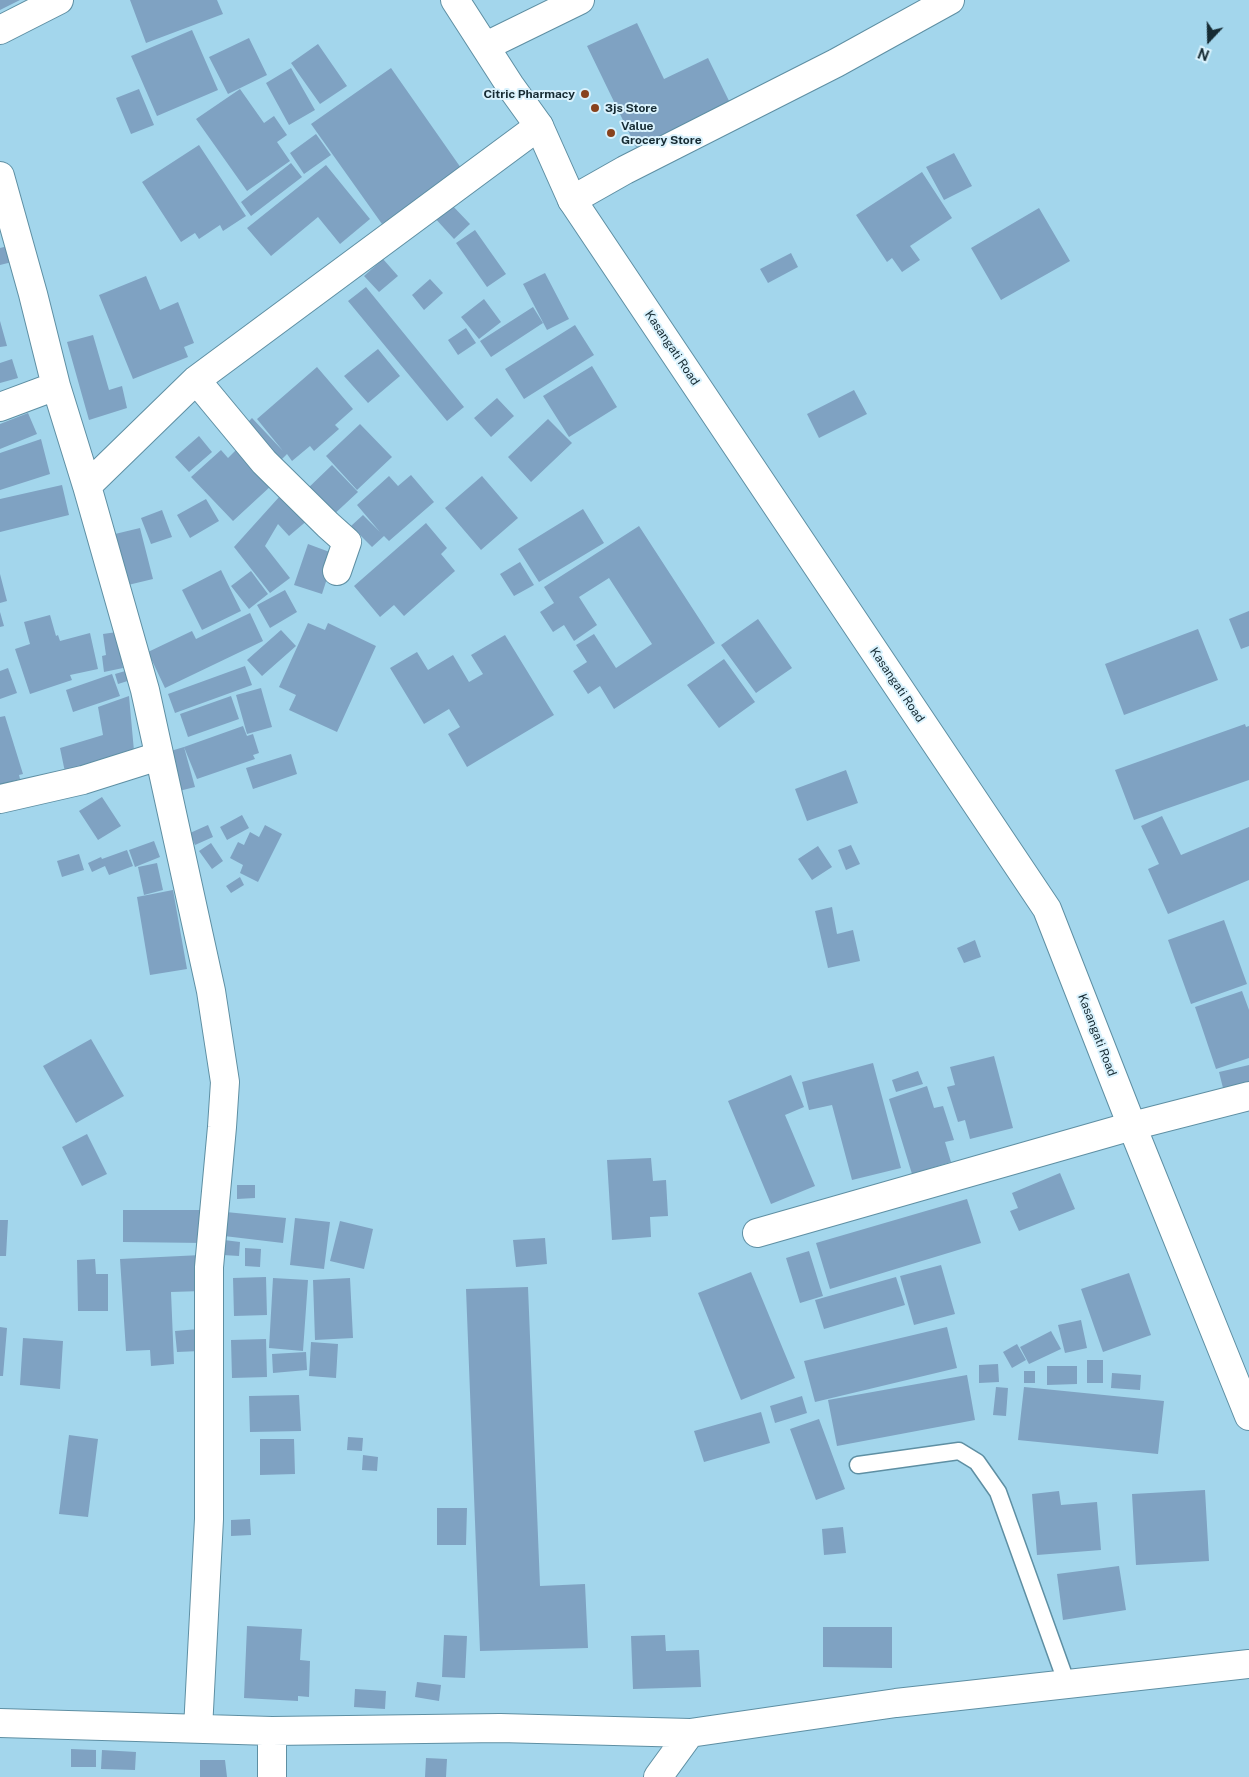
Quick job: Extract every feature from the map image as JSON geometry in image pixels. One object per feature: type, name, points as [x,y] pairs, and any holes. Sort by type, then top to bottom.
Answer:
[{"type":"street","points":[[0,30],[59,0]]},
{"type":"street","name":"Kasangati Road","points":[[455,0],[511,87],[539,126],[572,200],[1047,909],[1249,1416]]},
{"type":"street","points":[[486,46],[580,0]]},
{"type":"street","points":[[572,200],[950,0]]},
{"type":"street","points":[[87,486],[196,380],[539,126]]},
{"type":"street","points":[[0,176],[34,294],[56,386],[87,486],[144,690],[210,991],[225,1082],[209,1267],[209,1519],[198,1728]]},
{"type":"street","points":[[196,380],[264,462],[347,542],[337,571]]},
{"type":"street","points":[[0,407],[56,386]]},
{"type":"street","points":[[0,799],[83,780],[159,756]]},
{"type":"street","points":[[757,1233],[1132,1126],[1249,1096]]},
{"type":"street","points":[[0,1723],[272,1730],[500,1728],[690,1733],[896,1704],[1249,1664]]},
{"type":"street","points":[[272,1730],[272,1777]]},
{"type":"street","points":[[658,1777],[690,1733]]},
{"type":"lane","points":[[858,1466],[959,1451],[977,1462],[998,1492],[1067,1684]]},
{"type":"building","points":[[0,0],[20,0],[0,10]]},
{"type":"building","points":[[130,0],[217,0],[223,14],[146,43]]},
{"type":"building","points":[[637,23],[664,79],[708,58],[730,103],[636,147],[587,46]]},
{"type":"building","points":[[192,30],[218,90],[157,116],[131,56]]},
{"type":"building","points":[[249,38],[267,75],[228,94],[209,57]]},
{"type":"building","points":[[318,44],[347,86],[320,104],[291,63]]},
{"type":"building","points":[[291,68],[315,110],[289,125],[266,83]]},
{"type":"building","points":[[391,68],[461,168],[382,224],[311,124]]},
{"type":"building","points":[[139,89],[154,125],[131,134],[116,98]]},
{"type":"building","points":[[240,89],[264,123],[274,116],[287,135],[277,142],[290,161],[247,191],[196,119]]},
{"type":"building","points":[[316,134],[331,155],[304,174],[290,153]]},
{"type":"building","points":[[199,145],[246,216],[223,231],[220,225],[199,239],[195,233],[181,242],[142,182]]},
{"type":"building","points":[[954,153],[972,186],[944,200],[926,167]]},
{"type":"building","points":[[291,163],[302,177],[251,216],[241,202]]},
{"type":"building","points":[[326,165],[370,219],[340,244],[318,217],[271,256],[247,228]]},
{"type":"building","points":[[922,172],[952,218],[910,246],[920,260],[902,272],[892,258],[887,262],[856,215]]},
{"type":"building","points":[[449,202],[470,224],[454,239],[433,216]]},
{"type":"building","points":[[1039,208],[1070,261],[1001,300],[971,248]]},
{"type":"building","points":[[475,230],[506,274],[487,287],[456,243]]},
{"type":"building","points":[[8,246],[12,262],[0,265],[0,248]]},
{"type":"building","points":[[791,253],[798,267],[768,283],[760,269]]},
{"type":"building","points":[[383,259],[398,276],[379,292],[364,276]]},
{"type":"building","points":[[545,273],[569,319],[547,330],[523,284]]},
{"type":"building","points":[[146,276],[160,310],[178,302],[194,343],[184,347],[188,357],[133,379],[99,295]]},
{"type":"building","points":[[430,279],[443,293],[424,310],[412,295]]},
{"type":"building","points":[[366,287],[464,407],[447,421],[348,301]]},
{"type":"building","points":[[484,299],[501,322],[479,339],[461,317]]},
{"type":"building","points":[[533,307],[543,323],[491,357],[480,341]]},
{"type":"building","points":[[0,321],[7,346],[0,347]]},
{"type":"building","points":[[575,325],[594,355],[524,399],[505,369]]},
{"type":"building","points":[[466,328],[476,343],[458,355],[448,340]]},
{"type":"building","points":[[93,335],[109,390],[122,386],[127,408],[89,420],[67,342]]},
{"type":"building","points":[[378,349],[400,376],[368,403],[344,376]]},
{"type":"building","points":[[12,359],[18,378],[0,383],[0,363]]},
{"type":"building","points":[[592,366],[617,407],[569,437],[543,396]]},
{"type":"building","points":[[317,367],[353,409],[335,425],[339,429],[314,451],[310,446],[292,461],[287,454],[275,466],[241,429],[252,418],[283,451],[257,419]]},
{"type":"building","points":[[854,390],[867,414],[819,438],[807,414]]},
{"type":"building","points":[[497,398],[514,416],[491,437],[474,418]]},
{"type":"building","points":[[28,413],[37,434],[0,449],[0,424]]},
{"type":"building","points":[[548,419],[572,443],[531,482],[508,457]]},
{"type":"building","points":[[360,424],[392,457],[357,490],[326,456]]},
{"type":"building","points":[[199,436],[212,452],[189,472],[175,457]]},
{"type":"building","points":[[41,439],[50,474],[0,490],[0,453]]},
{"type":"building","points":[[237,449],[272,485],[233,521],[191,477],[221,450],[228,458]]},
{"type":"building","points":[[332,465],[358,492],[330,518],[304,492]]},
{"type":"building","points":[[411,475],[434,502],[389,541],[384,536],[372,547],[351,526],[363,515],[380,532],[357,505],[389,476],[398,486]]},
{"type":"building","points":[[482,476],[518,518],[481,550],[445,508]]},
{"type":"building","points":[[62,485],[69,515],[0,532],[0,499]]},
{"type":"building","points":[[280,496],[309,519],[289,536],[278,524],[265,546],[290,578],[270,593],[234,547]]},
{"type":"building","points":[[206,499],[219,521],[190,538],[177,515]]},
{"type":"building","points":[[583,509],[604,543],[539,582],[518,549]]},
{"type":"building","points":[[162,510],[172,537],[151,544],[141,518]]},
{"type":"building","points":[[426,523],[447,548],[441,554],[455,571],[404,616],[394,605],[380,617],[354,586]]},
{"type":"building","points":[[639,526],[715,643],[614,709],[600,686],[588,694],[573,671],[587,662],[576,645],[594,634],[616,668],[652,644],[609,578],[579,597],[597,625],[574,641],[564,625],[553,632],[540,612],[554,603],[544,587]]},
{"type":"building","points":[[140,528],[153,579],[128,585],[115,534]]},
{"type":"building","points":[[308,544],[335,554],[322,594],[294,585]]},
{"type":"building","points":[[520,562],[534,585],[514,596],[500,574]]},
{"type":"building","points":[[221,570],[241,611],[202,630],[182,590]]},
{"type":"building","points":[[251,571],[268,594],[249,609],[231,586]]},
{"type":"building","points":[[0,574],[7,601],[0,603]]},
{"type":"building","points":[[285,590],[297,612],[270,628],[257,605]]},
{"type":"building","points":[[1249,611],[1249,646],[1241,649],[1229,619]]},
{"type":"building","points":[[0,612],[4,626],[0,627]]},
{"type":"building","points":[[250,613],[263,641],[165,688],[148,652],[192,631],[196,639]]},
{"type":"building","points":[[50,615],[56,636],[58,635],[60,641],[90,633],[98,669],[70,675],[72,680],[30,694],[15,649],[30,644],[24,622]]},
{"type":"building","points":[[758,619],[792,668],[756,693],[721,645]]},
{"type":"building","points":[[308,623],[325,630],[328,623],[376,646],[337,732],[289,710],[296,695],[279,687]]},
{"type":"building","points":[[1198,629],[1218,680],[1124,715],[1105,664]]},
{"type":"building","points":[[281,630],[296,646],[262,676],[247,660]]},
{"type":"building","points":[[117,632],[123,668],[104,672],[102,656],[106,655],[103,634]]},
{"type":"building","points":[[505,635],[554,715],[467,767],[448,734],[460,727],[449,709],[424,724],[390,668],[417,652],[428,670],[453,655],[469,682],[483,674],[471,655]]},
{"type":"building","points":[[724,659],[755,702],[719,728],[687,685]]},
{"type":"building","points":[[245,666],[252,685],[175,713],[168,694]]},
{"type":"building","points":[[8,668],[17,693],[0,699],[0,671]]},
{"type":"building","points":[[132,669],[134,679],[118,684],[115,674]]},
{"type":"building","points":[[112,674],[120,696],[73,712],[66,690]]},
{"type":"building","points":[[261,688],[272,727],[247,734],[236,695]]},
{"type":"building","points":[[129,696],[134,751],[65,772],[60,748],[103,735],[98,707]]},
{"type":"building","points":[[231,696],[239,719],[188,737],[180,714]]},
{"type":"building","points":[[5,716],[23,774],[19,775],[20,779],[0,785],[0,717]]},
{"type":"building","points":[[1245,724],[1246,727],[1249,726],[1249,780],[1134,820],[1115,770]]},
{"type":"building","points":[[243,726],[247,736],[253,734],[259,753],[253,755],[255,759],[197,779],[184,747]]},
{"type":"building","points":[[184,747],[195,787],[175,792],[164,753]]},
{"type":"building","points":[[291,754],[297,774],[253,789],[246,768]]},
{"type":"building","points":[[846,770],[858,803],[807,821],[795,789]]},
{"type":"building","points":[[102,797],[121,826],[98,840],[79,811]]},
{"type":"building","points":[[242,815],[249,828],[227,840],[220,827]]},
{"type":"building","points":[[1162,816],[1181,855],[1249,827],[1249,880],[1168,914],[1148,869],[1159,864],[1141,826]]},
{"type":"building","points":[[208,825],[213,837],[195,845],[190,833]]},
{"type":"building","points":[[265,825],[282,834],[258,882],[240,873],[243,865],[230,858],[238,842],[244,845],[250,832],[259,837]]},
{"type":"building","points":[[154,841],[160,857],[135,867],[129,850]]},
{"type":"building","points":[[211,843],[223,861],[212,869],[199,851]]},
{"type":"building","points":[[851,845],[860,864],[846,870],[838,850]]},
{"type":"building","points":[[818,846],[832,867],[812,880],[798,859]]},
{"type":"building","points":[[127,850],[133,866],[109,875],[105,866],[92,872],[88,863],[101,857],[102,859]]},
{"type":"building","points":[[79,854],[84,870],[62,877],[57,861]]},
{"type":"building","points":[[157,863],[163,890],[144,895],[138,867]]},
{"type":"building","points":[[240,877],[244,885],[231,893],[226,886]]},
{"type":"building","points":[[173,890],[187,969],[150,975],[137,897]]},
{"type":"building","points":[[832,907],[837,934],[853,930],[860,961],[828,968],[815,911]]},
{"type":"building","points":[[1224,920],[1247,984],[1191,1004],[1168,940]]},
{"type":"building","points":[[975,940],[981,957],[964,963],[957,948]]},
{"type":"building","points":[[1242,991],[1249,1010],[1249,1058],[1216,1069],[1195,1007]]},
{"type":"building","points":[[91,1039],[124,1096],[76,1123],[43,1066]]},
{"type":"building","points":[[994,1056],[1013,1128],[970,1139],[965,1120],[958,1122],[947,1087],[955,1085],[950,1067]]},
{"type":"building","points":[[873,1063],[901,1168],[852,1180],[832,1105],[809,1110],[802,1082]]},
{"type":"building","points":[[1249,1065],[1249,1082],[1223,1088],[1219,1072]]},
{"type":"building","points":[[918,1071],[923,1084],[896,1092],[892,1080]]},
{"type":"building","points":[[791,1075],[804,1107],[785,1115],[815,1186],[771,1204],[728,1101]]},
{"type":"building","points":[[927,1086],[934,1108],[943,1106],[954,1140],[945,1142],[951,1162],[912,1174],[889,1099]]},
{"type":"building","points":[[87,1134],[107,1174],[82,1186],[62,1147]]},
{"type":"building","points":[[651,1158],[653,1181],[666,1180],[668,1216],[650,1217],[651,1237],[612,1240],[607,1160]]},
{"type":"building","points":[[1060,1173],[1075,1209],[1019,1231],[1010,1211],[1018,1208],[1012,1193]]},
{"type":"building","points":[[237,1185],[255,1185],[255,1198],[237,1199]]},
{"type":"building","points":[[967,1199],[981,1243],[830,1289],[816,1243]]},
{"type":"building","points":[[123,1210],[205,1210],[205,1243],[123,1242]]},
{"type":"building","points":[[226,1212],[286,1218],[283,1243],[224,1236]]},
{"type":"building","points":[[295,1218],[330,1222],[324,1269],[290,1265]]},
{"type":"building","points":[[0,1220],[8,1220],[6,1256],[0,1256]]},
{"type":"building","points":[[340,1221],[373,1229],[364,1269],[330,1261]]},
{"type":"building","points":[[545,1238],[547,1264],[516,1267],[513,1240]]},
{"type":"building","points":[[224,1240],[240,1242],[239,1256],[223,1255]]},
{"type":"building","points":[[245,1248],[261,1249],[260,1267],[245,1266]]},
{"type":"building","points":[[809,1251],[823,1296],[800,1303],[786,1258]]},
{"type":"building","points":[[201,1255],[202,1291],[171,1292],[174,1364],[151,1366],[150,1350],[126,1351],[120,1259]]},
{"type":"building","points":[[95,1259],[96,1274],[108,1274],[108,1311],[78,1311],[77,1260]]},
{"type":"building","points":[[941,1265],[955,1314],[914,1325],[900,1276]]},
{"type":"building","points":[[751,1272],[795,1378],[741,1400],[698,1293]]},
{"type":"building","points":[[1129,1273],[1151,1335],[1103,1352],[1081,1289]]},
{"type":"building","points":[[266,1277],[267,1315],[234,1316],[233,1278]]},
{"type":"building","points":[[896,1277],[905,1305],[824,1329],[815,1300]]},
{"type":"building","points":[[273,1278],[308,1280],[303,1351],[269,1348]]},
{"type":"building","points":[[350,1278],[353,1338],[315,1340],[313,1280]]},
{"type":"building","points":[[528,1287],[540,1586],[585,1584],[588,1648],[480,1651],[466,1289]]},
{"type":"building","points":[[1081,1320],[1087,1348],[1065,1353],[1058,1325]]},
{"type":"building","points":[[0,1327],[7,1328],[3,1376],[0,1376]]},
{"type":"building","points":[[947,1327],[957,1368],[815,1402],[804,1361]]},
{"type":"building","points":[[199,1329],[200,1351],[177,1352],[175,1331]]},
{"type":"building","points":[[1051,1331],[1061,1349],[1029,1364],[1020,1347]]},
{"type":"building","points":[[23,1338],[63,1341],[60,1389],[20,1385]]},
{"type":"building","points":[[266,1339],[267,1377],[232,1378],[231,1340]]},
{"type":"building","points":[[311,1342],[338,1344],[336,1378],[309,1376]]},
{"type":"building","points":[[1017,1344],[1026,1360],[1012,1368],[1003,1352]]},
{"type":"building","points":[[306,1352],[307,1370],[273,1373],[272,1354]]},
{"type":"building","points":[[1087,1360],[1103,1360],[1103,1383],[1087,1383]]},
{"type":"building","points":[[998,1364],[999,1382],[979,1383],[979,1365]]},
{"type":"building","points":[[1047,1366],[1077,1366],[1077,1384],[1047,1385]]},
{"type":"building","points":[[1024,1371],[1035,1371],[1035,1383],[1024,1383]]},
{"type":"building","points":[[1112,1373],[1141,1375],[1140,1390],[1111,1388]]},
{"type":"building","points":[[967,1375],[975,1420],[837,1446],[828,1400]]},
{"type":"building","points":[[996,1387],[1008,1388],[1006,1416],[993,1415]]},
{"type":"building","points":[[1024,1387],[1164,1401],[1158,1454],[1018,1440]]},
{"type":"building","points":[[299,1395],[301,1431],[250,1432],[249,1396]]},
{"type":"building","points":[[802,1396],[807,1413],[775,1423],[770,1406]]},
{"type":"building","points":[[761,1412],[770,1443],[704,1462],[694,1431]]},
{"type":"building","points":[[819,1419],[845,1489],[816,1500],[790,1429]]},
{"type":"building","points":[[69,1435],[98,1439],[88,1517],[59,1514]]},
{"type":"building","points":[[348,1437],[363,1438],[362,1451],[347,1450]]},
{"type":"building","points":[[260,1439],[294,1439],[295,1474],[260,1475]]},
{"type":"building","points":[[363,1455],[378,1457],[377,1471],[362,1470]]},
{"type":"building","points":[[1205,1490],[1209,1561],[1136,1565],[1132,1494]]},
{"type":"building","points":[[1059,1491],[1061,1505],[1097,1502],[1101,1550],[1037,1555],[1032,1494]]},
{"type":"building","points":[[437,1508],[467,1508],[466,1545],[437,1545]]},
{"type":"building","points":[[250,1519],[251,1535],[231,1536],[231,1520]]},
{"type":"building","points":[[843,1527],[846,1553],[824,1555],[822,1529]]},
{"type":"building","points":[[1119,1566],[1126,1610],[1063,1620],[1057,1574]]},
{"type":"building","points":[[247,1626],[302,1629],[300,1660],[310,1661],[309,1697],[298,1696],[298,1701],[244,1698]]},
{"type":"building","points":[[823,1627],[892,1627],[892,1668],[823,1667]]},
{"type":"building","points":[[444,1635],[467,1636],[465,1678],[442,1677]]},
{"type":"building","points":[[665,1635],[666,1651],[699,1650],[701,1687],[633,1689],[631,1636]]},
{"type":"building","points":[[417,1682],[441,1685],[439,1701],[415,1697]]},
{"type":"building","points":[[355,1689],[386,1691],[385,1709],[354,1707]]},
{"type":"building","points":[[71,1749],[96,1750],[96,1767],[71,1767]]},
{"type":"building","points":[[102,1750],[136,1752],[135,1770],[101,1769]]},
{"type":"building","points":[[426,1758],[447,1759],[446,1777],[425,1777]]},
{"type":"building","points":[[200,1760],[225,1760],[227,1777],[200,1777]]},
{"type":"place","name":"Citric Pharmacy","points":[[585,94]]},
{"type":"place","name":"3js Store","points":[[595,108]]},
{"type":"place","name":"Value Grocery Store","points":[[611,133]]}]
